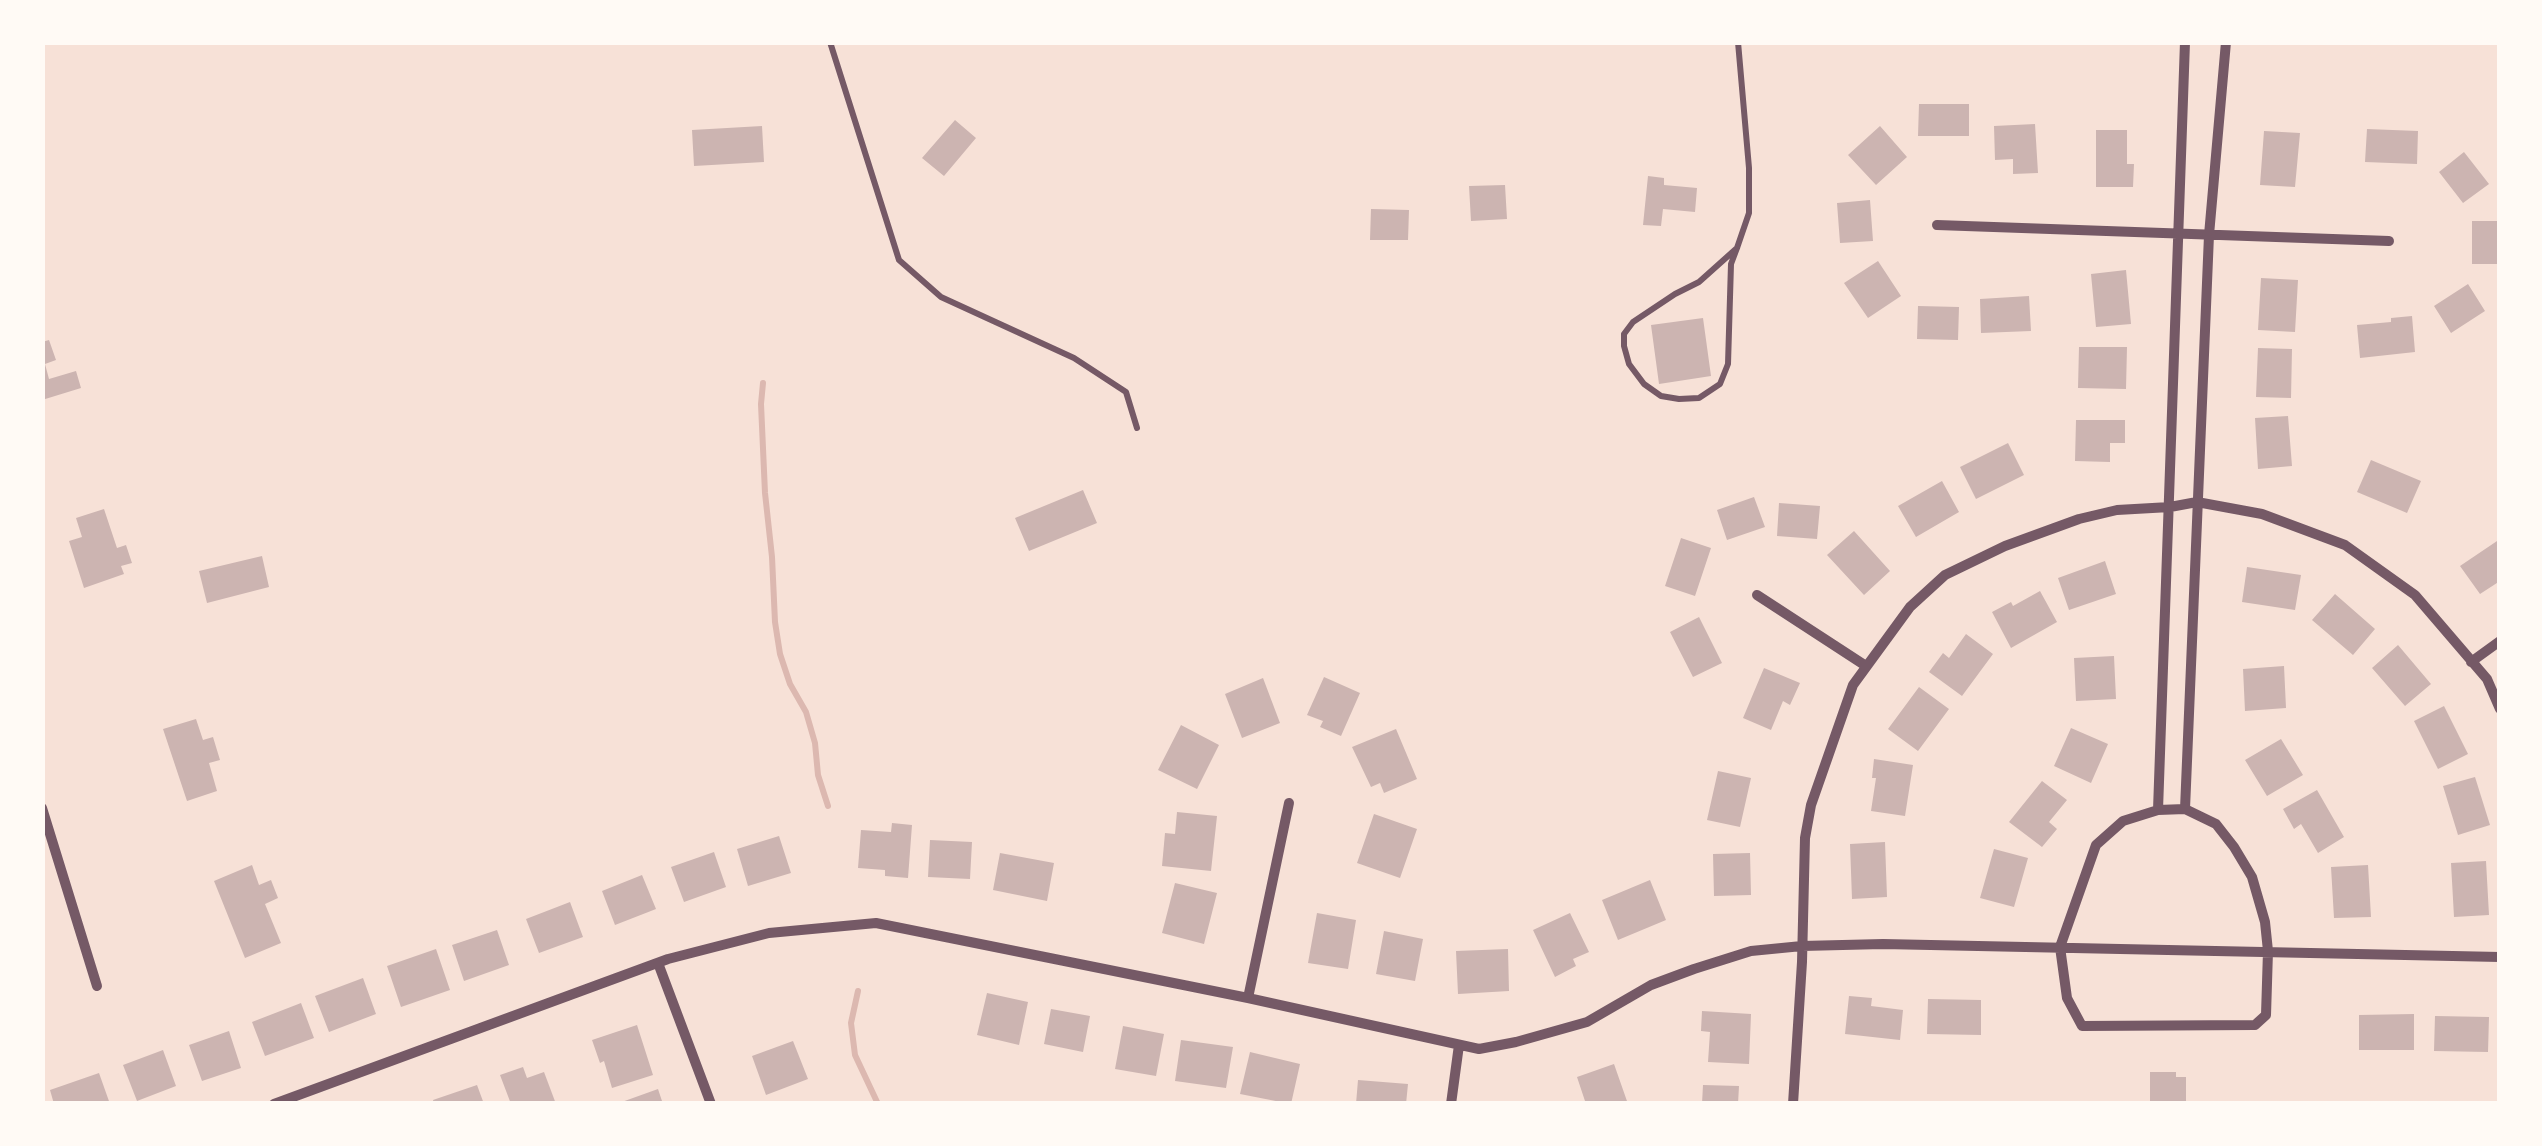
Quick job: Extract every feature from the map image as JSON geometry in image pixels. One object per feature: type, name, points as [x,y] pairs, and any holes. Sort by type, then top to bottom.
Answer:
[{"type":"street","points":[[2158,810],[2185,42]]},
{"type":"street","points":[[2185,808],[2209,234],[2226,42]]},
{"type":"street","points":[[1937,225],[2389,241]]},
{"type":"street","points":[[1794,1104],[1805,838],[1811,805],[1852,686],[1910,607],[1944,575],[2004,546],[2078,519],[2117,510],[2197,502],[2262,514],[2345,545],[2415,595],[2486,679],[2500,709]]},
{"type":"street","points":[[1757,594],[1866,666]]},
{"type":"street","points":[[2471,662],[2500,641]]},
{"type":"street","points":[[1248,998],[1289,802]]},
{"type":"street","points":[[42,808],[97,986]]},
{"type":"street","points":[[2185,808],[2216,824],[2252,877],[2268,951],[2266,1016],[2255,1025],[2082,1026],[2067,998],[2060,947],[2096,845],[2123,822],[2158,810],[2185,808]]},
{"type":"street","points":[[274,1104],[658,963],[769,933],[876,923],[1479,1049],[1587,1022],[1651,985],[1752,950],[1884,944],[2500,957]]},
{"type":"street","points":[[658,963],[711,1104]]},
{"type":"street","points":[[1452,1104],[1459,1045]]},
{"type":"lane","points":[[830,42],[900,260],[942,296],[1074,358],[1126,392],[1137,428]]},
{"type":"lane","points":[[1737,248],[1699,282],[1633,322],[1624,334],[1629,364],[1644,384],[1660,396],[1698,398],[1720,384],[1728,364],[1731,264],[1737,248],[1749,214],[1738,42]]},
{"type":"building","points":[[1919,104],[1969,104],[1969,136],[1918,136]]},
{"type":"building","points":[[955,120],[976,138],[944,176],[922,158]]},
{"type":"building","points":[[2035,124],[2038,173],[2013,174],[2013,159],[1995,160],[1994,126]]},
{"type":"building","points":[[762,126],[764,162],[694,166],[692,130]]},
{"type":"building","points":[[1880,126],[1907,157],[1876,185],[1848,155]]},
{"type":"building","points":[[2367,129],[2418,131],[2417,164],[2365,162]]},
{"type":"building","points":[[2096,130],[2127,130],[2127,164],[2134,164],[2133,187],[2096,187]]},
{"type":"building","points":[[2264,131],[2300,133],[2295,187],[2260,185]]},
{"type":"building","points":[[2464,152],[2489,184],[2463,203],[2439,172]]},
{"type":"building","points":[[1648,176],[1664,178],[1664,185],[1697,188],[1695,212],[1663,209],[1661,226],[1643,225]]},
{"type":"building","points":[[1505,185],[1507,219],[1471,221],[1469,186]]},
{"type":"building","points":[[1870,200],[1873,241],[1840,243],[1837,203]]},
{"type":"building","points":[[1371,209],[1409,210],[1408,240],[1370,240]]},
{"type":"building","points":[[2472,221],[2500,221],[2500,264],[2472,264]]},
{"type":"building","points":[[1878,261],[1901,296],[1868,318],[1844,283]]},
{"type":"building","points":[[2126,270],[2131,324],[2096,327],[2091,274]]},
{"type":"building","points":[[2261,278],[2298,280],[2295,332],[2258,330]]},
{"type":"building","points":[[2468,284],[2485,311],[2451,333],[2434,306]]},
{"type":"building","points":[[2029,296],[2031,331],[1981,333],[1980,299]]},
{"type":"building","points":[[1918,306],[1959,307],[1958,340],[1917,339]]},
{"type":"building","points":[[2412,316],[2415,352],[2360,358],[2357,325]]},
{"type":"building","points":[[1703,318],[1711,376],[1659,384],[1651,325]]},
{"type":"building","points":[[49,340],[56,360],[45,364],[49,379],[76,371],[81,388],[42,400],[42,342]]},
{"type":"building","points":[[2079,347],[2127,347],[2126,389],[2078,388]]},
{"type":"building","points":[[2258,348],[2292,349],[2291,398],[2256,397]]},
{"type":"building","points":[[2288,416],[2292,466],[2258,469],[2255,418]]},
{"type":"building","points":[[2076,420],[2125,420],[2125,443],[2110,443],[2110,462],[2075,461]]},
{"type":"building","points":[[2008,443],[2024,475],[1976,499],[1960,467]]},
{"type":"building","points":[[2371,460],[2421,481],[2407,513],[2357,492]]},
{"type":"building","points":[[1942,481],[1959,512],[1916,537],[1898,506]]},
{"type":"building","points":[[1083,490],[1097,523],[1029,551],[1015,518]]},
{"type":"building","points":[[1754,497],[1765,527],[1727,540],[1717,510]]},
{"type":"building","points":[[1779,503],[1820,506],[1817,539],[1777,536]]},
{"type":"building","points":[[104,509],[117,548],[126,545],[132,563],[121,566],[124,574],[84,588],[69,541],[82,537],[76,518]]},
{"type":"building","points":[[1854,531],[1890,571],[1864,595],[1827,555]]},
{"type":"building","points":[[1681,538],[1711,548],[1695,596],[1665,586]]},
{"type":"building","points":[[2500,539],[2500,581],[2480,594],[2460,566]]},
{"type":"building","points":[[262,556],[269,587],[207,603],[199,571]]},
{"type":"building","points":[[2105,561],[2116,594],[2069,610],[2058,578]]},
{"type":"building","points":[[2247,567],[2301,575],[2295,610],[2242,602]]},
{"type":"building","points":[[2040,591],[2057,622],[2011,648],[1992,612]]},
{"type":"building","points":[[2335,594],[2375,629],[2353,655],[2312,620]]},
{"type":"building","points":[[1699,617],[1722,663],[1693,677],[1670,632]]},
{"type":"building","points":[[1966,634],[1993,654],[1962,696],[1929,672],[1943,653],[1949,658]]},
{"type":"building","points":[[2398,645],[2431,684],[2405,706],[2372,668]]},
{"type":"building","points":[[2114,656],[2116,699],[2076,701],[2074,658]]},
{"type":"building","points":[[2284,666],[2286,708],[2245,711],[2243,669]]},
{"type":"building","points":[[1764,668],[1800,683],[1790,705],[1783,701],[1771,730],[1743,718]]},
{"type":"building","points":[[1324,677],[1360,693],[1341,736],[1320,727],[1323,721],[1307,715]]},
{"type":"building","points":[[1263,678],[1280,723],[1242,738],[1225,694]]},
{"type":"building","points":[[1919,687],[1949,709],[1918,751],[1888,729]]},
{"type":"building","points":[[2444,706],[2468,754],[2438,769],[2414,721]]},
{"type":"building","points":[[196,719],[203,740],[213,737],[220,760],[209,763],[217,791],[187,801],[163,729]]},
{"type":"building","points":[[1181,725],[1219,745],[1197,789],[1158,770]]},
{"type":"building","points":[[2071,728],[2108,744],[2091,783],[2054,766]]},
{"type":"building","points":[[1396,729],[1417,779],[1384,793],[1380,783],[1371,787],[1352,747]]},
{"type":"building","points":[[2281,739],[2303,775],[2267,796],[2245,760]]},
{"type":"building","points":[[1874,759],[1913,765],[1905,816],[1871,811],[1876,778],[1872,778]]},
{"type":"building","points":[[1718,771],[1751,778],[1740,827],[1707,820]]},
{"type":"building","points":[[2475,777],[2490,825],[2458,835],[2443,786]]},
{"type":"building","points":[[2042,781],[2067,800],[2049,822],[2057,829],[2042,847],[2009,822]]},
{"type":"building","points":[[2317,790],[2344,837],[2318,853],[2301,824],[2294,829],[2283,809]]},
{"type":"building","points":[[1177,812],[1217,816],[1211,871],[1162,866],[1165,833],[1175,834]]},
{"type":"building","points":[[1374,814],[1417,829],[1400,878],[1357,863]]},
{"type":"building","points":[[892,823],[912,825],[908,878],[885,876],[885,870],[858,868],[861,830],[891,832]]},
{"type":"building","points":[[779,836],[791,873],[748,886],[737,849]]},
{"type":"building","points":[[930,840],[972,842],[970,879],[928,877]]},
{"type":"building","points":[[1885,842],[1887,897],[1852,899],[1850,844]]},
{"type":"building","points":[[1994,849],[2028,858],[2014,907],[1980,898]]},
{"type":"building","points":[[714,852],[726,887],[684,902],[671,867]]},
{"type":"building","points":[[1000,853],[1054,863],[1047,901],[993,890]]},
{"type":"building","points":[[1750,853],[1751,895],[1714,896],[1713,854]]},
{"type":"building","points":[[2486,861],[2489,915],[2454,917],[2451,863]]},
{"type":"building","points":[[252,865],[259,885],[271,880],[278,898],[265,904],[281,943],[245,958],[214,881]]},
{"type":"building","points":[[2368,865],[2371,917],[2334,918],[2331,867]]},
{"type":"building","points":[[642,875],[656,909],[615,925],[602,891]]},
{"type":"building","points":[[1650,880],[1666,920],[1618,940],[1602,900]]},
{"type":"building","points":[[1175,883],[1217,893],[1204,944],[1162,933]]},
{"type":"building","points":[[570,902],[583,937],[539,953],[526,919]]},
{"type":"building","points":[[1317,913],[1356,920],[1348,969],[1308,963]]},
{"type":"building","points":[[1570,913],[1589,952],[1573,959],[1576,966],[1555,977],[1533,930]]},
{"type":"building","points":[[497,930],[509,965],[464,981],[452,945]]},
{"type":"building","points":[[1384,931],[1423,939],[1415,981],[1376,974]]},
{"type":"building","points":[[436,949],[450,990],[401,1007],[387,966]]},
{"type":"building","points":[[1508,949],[1509,991],[1458,994],[1456,951]]},
{"type":"building","points":[[363,978],[376,1014],[329,1032],[315,996]]},
{"type":"building","points":[[987,993],[1028,1002],[1019,1045],[977,1035]]},
{"type":"building","points":[[1849,996],[1872,998],[1871,1006],[1903,1010],[1900,1040],[1845,1034]]},
{"type":"building","points":[[1928,999],[1981,1000],[1981,1035],[1927,1034]]},
{"type":"building","points":[[301,1003],[314,1038],[265,1056],[252,1022]]},
{"type":"building","points":[[1051,1009],[1090,1016],[1083,1052],[1044,1044]]},
{"type":"building","points":[[1702,1011],[1751,1014],[1749,1064],[1708,1062],[1710,1032],[1701,1031]]},
{"type":"building","points":[[2414,1014],[2414,1050],[2359,1050],[2359,1015]]},
{"type":"building","points":[[2435,1016],[2489,1017],[2488,1052],[2434,1051]]},
{"type":"building","points":[[637,1025],[653,1075],[612,1088],[592,1040]]},
{"type":"building","points":[[1123,1026],[1164,1034],[1156,1076],[1115,1069]]},
{"type":"building","points":[[229,1031],[241,1068],[202,1081],[189,1045]]},
{"type":"building","points":[[1181,1040],[1233,1047],[1226,1088],[1175,1081]]},
{"type":"building","points":[[793,1041],[808,1079],[766,1095],[752,1056]]},
{"type":"building","points":[[163,1050],[176,1086],[137,1101],[123,1065]]},
{"type":"building","points":[[1250,1052],[1300,1064],[1291,1104],[1240,1094]]},
{"type":"building","points":[[1614,1064],[1628,1104],[1586,1104],[1577,1077]]},
{"type":"building","points":[[523,1067],[527,1078],[544,1072],[556,1104],[511,1104],[500,1075]]},
{"type":"building","points":[[2150,1072],[2176,1072],[2176,1077],[2186,1077],[2186,1104],[2150,1104]]},
{"type":"building","points":[[99,1073],[110,1104],[54,1104],[50,1090]]},
{"type":"building","points":[[1358,1080],[1408,1084],[1406,1104],[1356,1104]]},
{"type":"building","points":[[477,1085],[484,1104],[434,1104],[433,1100]]},
{"type":"building","points":[[1703,1085],[1739,1086],[1738,1104],[1702,1104]]},
{"type":"building","points":[[658,1089],[663,1104],[619,1104],[619,1103]]},
{"type":"waterway","points":[[763,383],[765,493],[775,622],[780,654],[815,743],[818,775],[828,806]]},
{"type":"waterway","points":[[858,991],[851,1023],[855,1055],[878,1104]]}]
